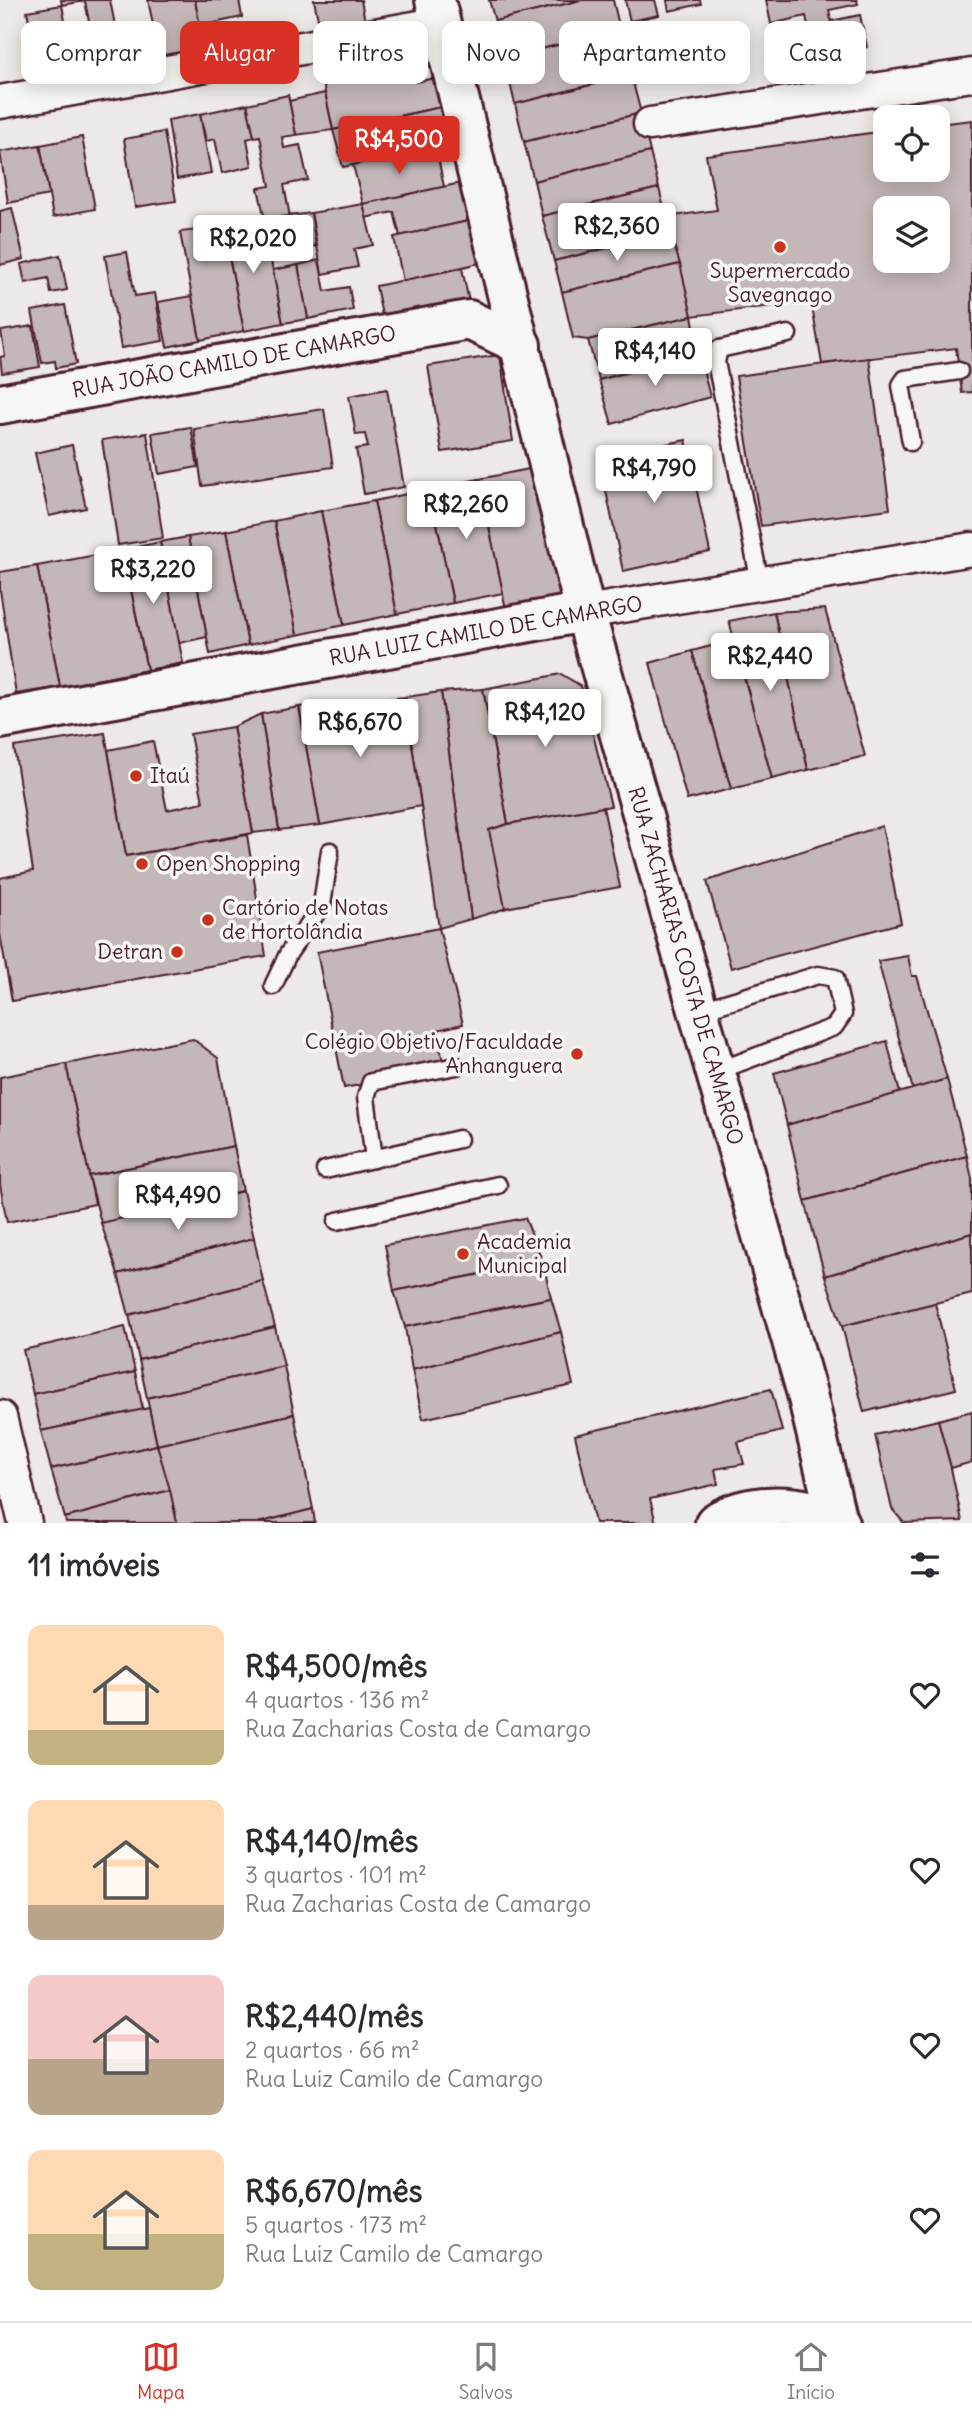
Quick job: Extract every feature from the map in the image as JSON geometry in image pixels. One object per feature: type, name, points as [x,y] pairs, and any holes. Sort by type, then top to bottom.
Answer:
[{"type":"main road","name":"RUA ZACHARIAS COSTA DE CAMARGO","points":[[439,11],[585,612],[807,1394],[838,1522]]},
{"type":"main road","points":[[499,257],[470,320],[521,345]]},
{"type":"main road","name":"RUA JOÃO CAMILO DE CAMARGO","points":[[0,404],[470,320]]},
{"type":"main road","name":"RUA LUIZ CAMILO DE CAMARGO","points":[[0,719],[585,612]]},
{"type":"main road","points":[[715,1523],[755,1508],[783,1506],[811,1511],[838,1522]]},
{"type":"street","points":[[0,102],[439,11]]},
{"type":"street","points":[[650,124],[972,75]]},
{"type":"street","name":"RUA LUIZ CAMILO DE CAMARGO","points":[[585,612],[972,549]]},
{"type":"street","points":[[0,1418],[25,1523]]},
{"type":"lane","points":[[760,583],[716,362],[719,349],[788,334]]},
{"type":"lane","points":[[911,442],[901,385],[905,379],[959,370]]},
{"type":"lane","points":[[273,986],[288,954],[322,905],[330,851]]},
{"type":"lane","points":[[698,1011],[818,975],[835,978],[843,1014],[834,1027],[715,1072]]},
{"type":"lane","points":[[374,1159],[366,1097],[371,1083],[457,1066]]},
{"type":"lane","points":[[325,1170],[459,1139]]},
{"type":"lane","points":[[337,1221],[498,1185]]},
{"type":"building","points":[[61,0],[110,0],[114,21],[89,21],[85,1],[62,5]]},
{"type":"building","points":[[148,0],[195,0],[199,21],[180,21],[180,54],[166,58],[166,21],[152,21]]},
{"type":"building","points":[[195,0],[239,0],[242,17],[223,21],[199,21]]},
{"type":"building","points":[[314,0],[361,0],[365,21],[318,21]]},
{"type":"building","points":[[489,0],[582,0],[495,21]]},
{"type":"building","points":[[582,0],[613,0],[618,21],[559,21],[559,45],[545,48],[545,21],[495,21]]},
{"type":"building","points":[[625,0],[655,0],[659,15],[630,21]]},
{"type":"building","points":[[667,0],[700,0],[701,4],[669,11]]},
{"type":"building","points":[[766,0],[857,0],[858,4],[829,10],[831,21],[807,21],[806,16],[770,21]]},
{"type":"building","points":[[62,5],[65,21],[29,21],[27,11]]},
{"type":"building","points":[[860,15],[861,21],[831,21]]},
{"type":"building","points":[[559,45],[559,84],[595,84],[515,104],[510,84],[545,84],[545,48]]},
{"type":"building","points":[[440,77],[446,106],[333,130],[323,84],[428,84],[428,79]]},
{"type":"building","points":[[595,84],[633,84],[641,113],[524,142],[515,104]]},
{"type":"building","points":[[325,93],[333,130],[296,135],[289,101]]},
{"type":"building","points":[[288,95],[296,135],[282,137],[284,148],[300,145],[308,180],[284,185],[290,217],[265,220],[258,188],[270,186],[260,136],[254,137],[247,104]]},
{"type":"building","points":[[247,104],[254,137],[247,139],[252,166],[222,173],[215,139],[206,141],[200,114]]},
{"type":"building","points":[[446,106],[456,143],[343,167],[333,130]]},
{"type":"building","points":[[641,113],[650,152],[534,181],[524,142]]},
{"type":"building","points":[[200,114],[211,173],[177,179],[168,120]]},
{"type":"building","name":"Supermercado Savegnago","points":[[972,120],[972,392],[962,393],[956,348],[822,364],[811,301],[692,316],[666,217],[717,210],[706,155],[873,133],[873,182],[950,182],[950,123]]},
{"type":"building","points":[[164,132],[176,201],[135,207],[124,139]]},
{"type":"building","points":[[82,137],[95,209],[53,217],[40,145]]},
{"type":"building","points":[[40,145],[49,195],[8,203],[0,152]]},
{"type":"building","points":[[436,147],[444,187],[363,204],[353,165]]},
{"type":"building","points":[[650,152],[659,188],[542,216],[534,181]]},
{"type":"building","points":[[461,183],[469,221],[400,236],[394,212],[365,218],[363,204]]},
{"type":"building","points":[[659,188],[670,233],[554,261],[542,216]]},
{"type":"building","points":[[363,204],[373,245],[354,249],[358,267],[322,274],[311,213]]},
{"type":"building","points":[[12,208],[24,259],[0,265],[0,211]]},
{"type":"building","points":[[311,213],[316,246],[270,253],[263,219]]},
{"type":"building","points":[[263,219],[283,323],[244,331],[223,227]]},
{"type":"building","points":[[478,219],[488,261],[403,281],[394,237]]},
{"type":"building","points":[[223,227],[244,331],[200,340],[180,232]]},
{"type":"building","points":[[670,233],[680,264],[562,292],[554,261]]},
{"type":"building","points":[[127,252],[135,296],[155,293],[163,341],[121,348],[105,256]]},
{"type":"building","points":[[60,255],[67,290],[51,293],[48,278],[25,283],[21,264]]},
{"type":"building","points":[[319,260],[325,291],[349,287],[353,310],[308,319],[298,265]]},
{"type":"building","points":[[680,264],[692,316],[588,340],[573,338],[562,292]]},
{"type":"building","points":[[298,265],[308,319],[283,323],[273,270]]},
{"type":"building","points":[[462,268],[470,307],[384,325],[376,286]]},
{"type":"building","points":[[192,296],[200,340],[167,347],[158,302]]},
{"type":"building","points":[[65,305],[76,364],[56,368],[55,361],[42,363],[32,311]]},
{"type":"building","points":[[692,316],[699,353],[599,380],[588,340]]},
{"type":"building","points":[[33,326],[40,367],[2,373],[0,357],[5,356],[1,331]]},
{"type":"building","points":[[699,353],[710,397],[612,424],[599,380]]},
{"type":"building","points":[[500,355],[513,441],[442,452],[428,366]]},
{"type":"building","points":[[869,358],[890,509],[761,526],[736,376]]},
{"type":"building","points":[[387,389],[404,487],[364,494],[356,449],[368,447],[365,434],[356,435],[349,396]]},
{"type":"building","points":[[324,409],[333,467],[202,486],[194,429]]},
{"type":"building","points":[[191,427],[198,467],[159,474],[152,433]]},
{"type":"building","points":[[147,433],[163,538],[118,545],[102,440]]},
{"type":"building","points":[[686,440],[710,552],[623,571],[599,458]]},
{"type":"building","points":[[72,445],[86,508],[49,516],[35,453]]},
{"type":"building","points":[[544,466],[569,589],[562,603],[507,614],[479,479]]},
{"type":"building","points":[[479,479],[503,593],[453,603],[430,489]]},
{"type":"building","points":[[430,489],[453,603],[397,614],[374,501]]},
{"type":"building","points":[[374,501],[397,614],[344,625],[321,511]]},
{"type":"building","points":[[321,511],[344,625],[297,635],[274,521]]},
{"type":"building","points":[[274,521],[297,635],[248,645],[226,531]]},
{"type":"building","points":[[226,531],[248,645],[210,654],[188,537]]},
{"type":"building","points":[[188,537],[207,637],[179,643],[160,542]]},
{"type":"building","points":[[160,542],[183,663],[147,670],[123,550]]},
{"type":"building","points":[[123,550],[147,670],[60,687],[37,566]]},
{"type":"building","points":[[37,566],[60,687],[16,694],[0,590],[0,572]]},
{"type":"building","points":[[825,609],[865,756],[808,770],[774,612]]},
{"type":"building","points":[[774,612],[808,770],[772,779],[729,621]]},
{"type":"building","points":[[734,640],[772,779],[731,789],[692,651]]},
{"type":"building","points":[[692,651],[731,789],[687,800],[650,663]]},
{"type":"building","points":[[561,674],[581,686],[611,806],[508,824],[483,689]]},
{"type":"building","points":[[483,689],[508,824],[489,830],[510,907],[471,919],[441,692]]},
{"type":"building","points":[[441,692],[471,919],[439,928],[405,697]]},
{"type":"building","points":[[405,697],[421,806],[320,825],[299,707]]},
{"type":"building","points":[[299,707],[320,825],[279,830],[261,714]]},
{"type":"building","points":[[261,714],[279,830],[253,833],[233,727]]},
{"type":"building","name":"Itaú","points":[[233,727],[253,833],[126,856],[108,750],[153,741],[167,810],[203,802],[190,734]]},
{"type":"building","name":"Open Shopping","points":[[105,733],[126,856],[247,835],[266,956],[12,1001],[0,934],[0,878],[33,871],[14,747]]},
{"type":"building","points":[[603,807],[620,887],[505,908],[489,830],[508,824]]},
{"type":"building","points":[[882,826],[901,923],[731,968],[707,881]]},
{"type":"building","points":[[439,928],[463,1024],[437,1030],[444,1068],[344,1088],[317,952]]},
{"type":"building","points":[[908,956],[912,976],[917,976],[947,1079],[913,1090],[878,961]]},
{"type":"building","points":[[193,1039],[218,1058],[234,1146],[89,1176],[66,1064]]},
{"type":"building","points":[[887,1041],[900,1093],[787,1125],[774,1073]]},
{"type":"building","points":[[66,1064],[95,1204],[7,1222],[0,1185],[0,1077]]},
{"type":"building","points":[[947,1079],[967,1156],[805,1201],[787,1125]]},
{"type":"building","points":[[234,1146],[243,1191],[101,1223],[89,1176]]},
{"type":"building","points":[[967,1156],[972,1179],[972,1233],[825,1276],[805,1201]]},
{"type":"building","points":[[243,1191],[254,1238],[118,1274],[101,1223]]},
{"type":"building","name":"Academia Municipal","points":[[525,1218],[543,1262],[394,1291],[385,1245]]},
{"type":"building","points":[[972,1233],[972,1294],[842,1326],[825,1276]]},
{"type":"building","points":[[254,1238],[263,1281],[129,1315],[118,1274]]},
{"type":"building","points":[[543,1262],[551,1298],[405,1327],[394,1291]]},
{"type":"building","points":[[263,1281],[275,1327],[139,1360],[129,1315]]},
{"type":"building","points":[[551,1298],[561,1332],[412,1370],[405,1327]]},
{"type":"building","points":[[935,1303],[956,1389],[864,1412],[842,1326]]},
{"type":"building","points":[[125,1327],[135,1372],[33,1394],[23,1350]]},
{"type":"building","points":[[275,1327],[284,1366],[147,1398],[139,1360]]},
{"type":"building","points":[[561,1332],[573,1385],[423,1419],[412,1370]]},
{"type":"building","points":[[284,1366],[294,1414],[157,1445],[147,1398]]},
{"type":"building","points":[[135,1372],[143,1410],[41,1431],[33,1394]]},
{"type":"building","points":[[771,1389],[782,1431],[738,1442],[744,1464],[715,1469],[718,1484],[650,1499],[656,1523],[595,1523],[575,1435]]},
{"type":"building","points":[[149,1408],[157,1445],[51,1469],[41,1431]]},
{"type":"building","points":[[972,1411],[972,1462],[951,1468],[938,1420]]},
{"type":"building","points":[[294,1414],[313,1509],[258,1523],[177,1523],[157,1445]]},
{"type":"building","points":[[938,1420],[962,1521],[904,1523],[892,1509],[875,1435]]},
{"type":"building","points":[[157,1445],[170,1490],[65,1518],[51,1469]]},
{"type":"building","points":[[170,1490],[177,1523],[66,1523],[65,1518]]},
{"type":"building","points":[[313,1509],[315,1523],[258,1523]]},
{"type":"place","name":"Supermercado Savegnago","points":[[780,247]]},
{"type":"place","name":"Itaú","points":[[136,776]]},
{"type":"place","name":"Open Shopping","points":[[142,864]]},
{"type":"place","name":"Cartório de Notas de Hortolândia","points":[[208,920]]},
{"type":"place","name":"Detran","points":[[177,952]]},
{"type":"place","name":"Colégio Objetivo/Faculdade Anhanguera","points":[[577,1054]]},
{"type":"place","name":"Academia Municipal","points":[[463,1254]]}]
